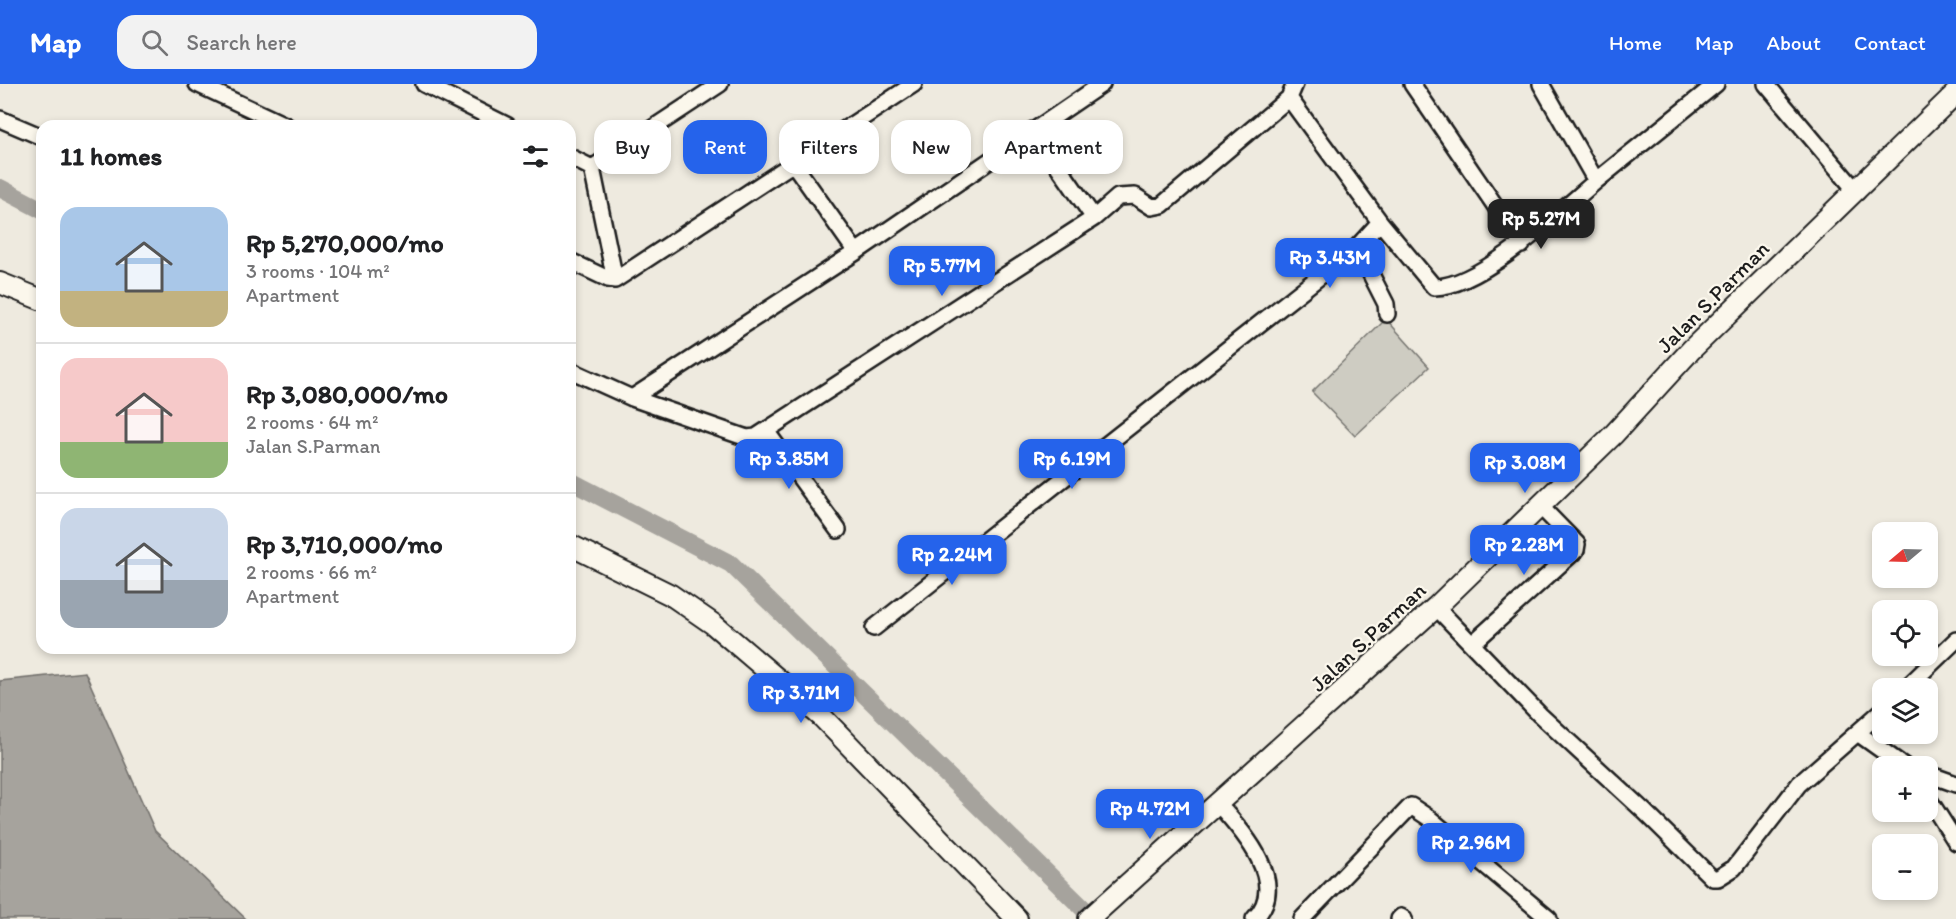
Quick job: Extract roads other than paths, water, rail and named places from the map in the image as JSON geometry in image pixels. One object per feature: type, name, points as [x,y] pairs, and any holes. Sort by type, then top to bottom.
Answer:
[{"type":"main road","name":"Jalan S.Parman","points":[[1089,919],[1436,607],[1614,434],[1691,350],[1956,93]]},
{"type":"main road","points":[[0,283],[36,298]]},
{"type":"main road","points":[[576,548],[671,595],[713,624],[822,717],[1017,919]]},
{"type":"street","points":[[197,84],[274,120]]},
{"type":"street","points":[[424,84],[496,120]]},
{"type":"street","points":[[592,168],[720,84]]},
{"type":"street","points":[[859,120],[914,84]]},
{"type":"street","points":[[1048,120],[1102,84]]},
{"type":"street","points":[[1413,84],[1522,244]]},
{"type":"street","points":[[1541,84],[1596,181]]},
{"type":"street","points":[[576,373],[632,398],[747,438],[766,431],[1094,218],[1118,197],[1135,196],[1152,207],[1162,205],[1292,91],[1380,222],[1434,287],[1457,284],[1522,244],[1716,84]]},
{"type":"street","points":[[1766,84],[1852,196]]},
{"type":"street","points":[[0,119],[36,134]]},
{"type":"street","points":[[576,160],[592,168]]},
{"type":"street","points":[[632,398],[856,252],[983,164]]},
{"type":"street","points":[[592,168],[615,280]]},
{"type":"street","points":[[576,264],[615,280],[779,172]]},
{"type":"street","points":[[801,174],[856,252]]},
{"type":"street","points":[[1064,174],[1094,218]]},
{"type":"street","points":[[874,628],[1010,518],[1357,247],[1380,222]]},
{"type":"street","points":[[1357,247],[1386,304],[1387,314]]},
{"type":"street","points":[[766,431],[838,530]]},
{"type":"street","points":[[1472,644],[1576,550],[1577,544],[1540,506]]},
{"type":"street","points":[[1436,607],[1540,715],[1645,812],[1712,878],[1718,878],[1734,868],[1799,784],[1872,721]]},
{"type":"street","points":[[1916,678],[1956,640]]},
{"type":"street","points":[[1859,734],[1890,756]]},
{"type":"street","points":[[1938,778],[1956,784]]},
{"type":"street","points":[[1218,804],[1241,829],[1264,871],[1266,884],[1261,917]]},
{"type":"street","points":[[1302,919],[1411,806],[1429,818],[1549,919]]},
{"type":"street","points":[[1938,814],[1956,842]]},
{"type":"street","points":[[1399,919],[1401,917],[1404,919]]},
{"type":"waterway","points":[[0,188],[36,207]]},
{"type":"waterway","points":[[576,484],[731,564],[1094,919]]}]
